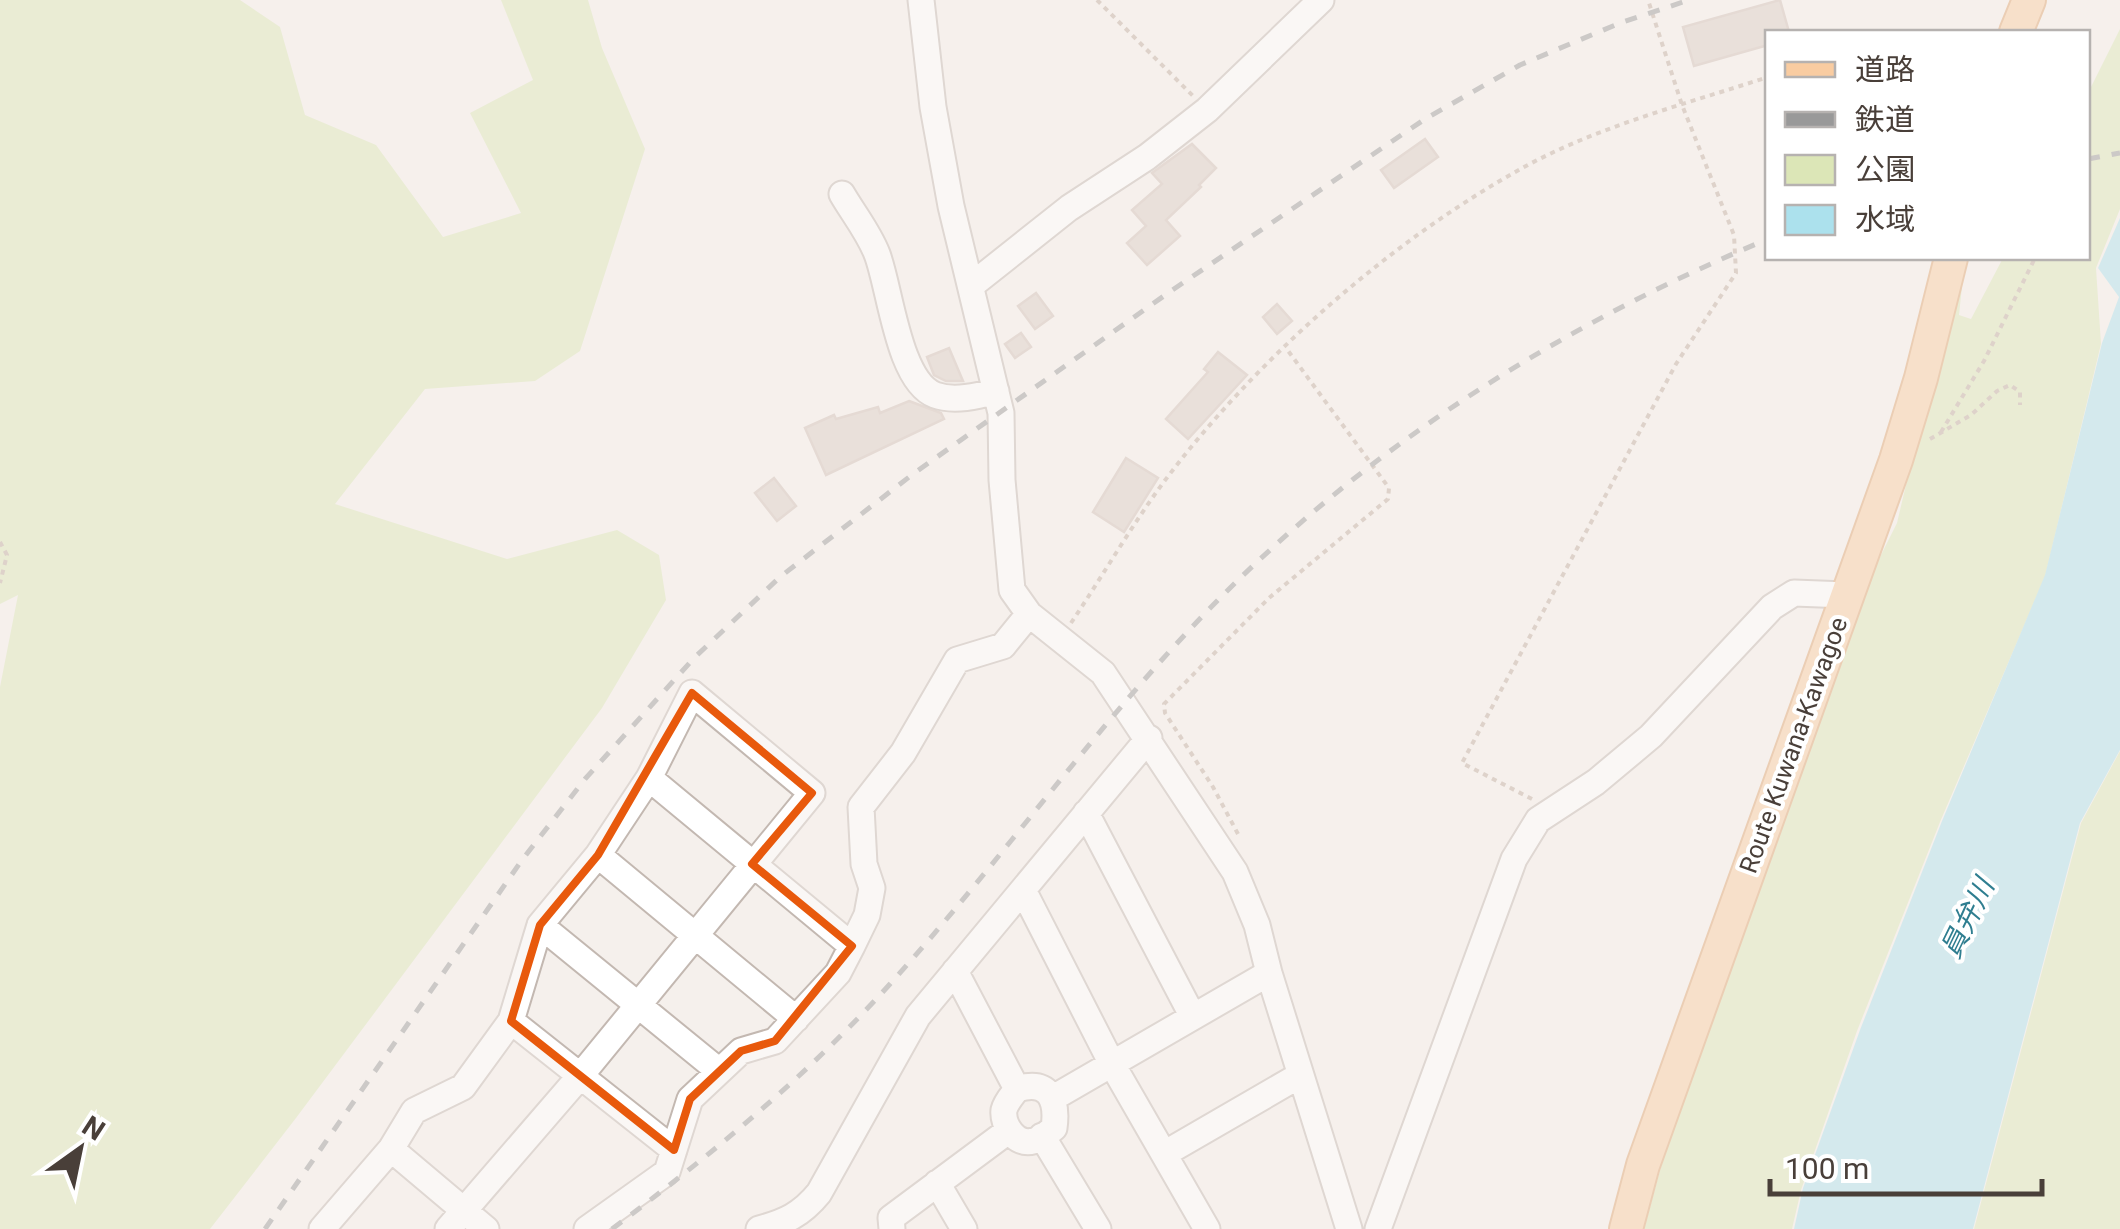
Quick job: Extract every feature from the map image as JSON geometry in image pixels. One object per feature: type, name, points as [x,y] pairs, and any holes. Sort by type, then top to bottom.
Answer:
[{"type":"main road","points":[[2017,30],[2029,0]]},
{"type":"main road","name":"Route Kuwana-Kawagoe","points":[[1626,1229],[1643,1165],[1896,460],[1950,260]]},
{"type":"street","points":[[921,0],[933,108],[951,206],[1001,413],[1002,480],[1012,590],[1029,614],[1103,673],[1235,872],[1257,926],[1268,973],[1349,1229]]},
{"type":"street","points":[[972,285],[1069,208],[1147,157],[1207,110],[1321,0]]},
{"type":"street","points":[[842,194],[878,256],[901,341],[921,384],[927,391],[944,397],[996,391]]},
{"type":"street","points":[[1378,1229],[1514,859],[1538,820],[1596,782],[1651,736],[1772,607],[1794,593],[1846,596]]},
{"type":"street","points":[[587,1229],[667,1172],[690,1098],[741,1051],[775,1042],[838,973],[867,915],[872,888],[864,864],[861,807],[903,752],[957,660],[1002,646],[1029,614]]},
{"type":"street","points":[[322,1229],[391,1148],[414,1111],[463,1087],[511,1021],[540,924],[598,855],[648,778],[692,693],[812,792],[581,1075],[456,1220]]},
{"type":"street","points":[[758,1229],[790,1220],[819,1193],[918,1016],[1149,738]]},
{"type":"street","points":[[648,778],[852,946]]},
{"type":"street","points":[[1086,814],[1192,1017]]},
{"type":"street","points":[[598,855],[796,1019]]},
{"type":"street","points":[[1023,890],[1112,1064],[1207,1229]]},
{"type":"street","points":[[540,924],[720,1071]]},
{"type":"street","points":[[955,971],[1016,1089]]},
{"type":"street","points":[[1052,1098],[1268,973]]},
{"type":"street","points":[[511,1021],[674,1150]]},
{"type":"street","points":[[1164,1154],[1300,1078]]},
{"type":"street","points":[[1030,1085],[1052,1098],[1057,1111],[1054,1128],[1033,1142],[1022,1141],[1008,1130],[1005,1105],[1016,1089],[1030,1085]]},
{"type":"street","points":[[892,1229],[891,1218],[1008,1130]]},
{"type":"street","points":[[1042,1136],[1098,1229]]},
{"type":"street","points":[[391,1148],[456,1220],[486,1229]]},
{"type":"street","points":[[937,1183],[964,1229]]},
{"type":"path","points":[[1097,0],[1207,110]]},
{"type":"path","points":[[1553,810],[1462,763],[1676,364],[1736,273],[1734,235],[1682,105],[1648,0]]},
{"type":"path","points":[[1060,639],[1163,483],[1236,398],[1286,348],[1420,230],[1527,166],[1586,138],[1765,78]]},
{"type":"path","points":[[1941,432],[1984,361],[2034,260]]},
{"type":"path","points":[[1213,787],[1165,713],[1164,704],[1269,598],[1388,500],[1389,488],[1286,348]]},
{"type":"path","points":[[1896,460],[1972,415],[1997,391],[2010,386],[2020,392],[2020,405]]},
{"type":"path","points":[[0,542],[7,555],[0,583]]},
{"type":"highlighted area","points":[[692,693],[812,793],[752,864],[852,946],[775,1041],[741,1051],[690,1099],[674,1150],[511,1021],[540,925],[598,855]]},
{"type":"green space","points":[[0,0],[240,0],[280,27],[305,115],[376,145],[443,237],[521,213],[470,113],[533,80],[501,0],[588,0],[602,48],[645,149],[580,351],[535,381],[425,389],[335,504],[507,559],[617,530],[659,555],[666,600],[602,708],[210,1229],[0,1229],[0,687],[18,595],[0,604]]},
{"type":"green space","points":[[2120,29],[2120,209],[2096,268],[2101,344],[2045,577],[1940,822],[1857,1031],[1801,1190],[1792,1229],[1644,1229],[1667,1145],[1840,637],[1897,523],[1945,319],[1964,260],[1959,315],[1971,319],[2002,260],[2090,260],[2090,89]]},
{"type":"green space","points":[[2120,751],[2120,1229],[1974,1229],[2081,823]]},
{"type":"water","name":"員弁川","points":[[2120,218],[2120,750],[2080,823],[1973,1229],[1794,1229],[1803,1188],[1860,1030],[2045,575],[2102,343],[2119,297],[2098,268]]},
{"type":"building","points":[[1780,0],[1788,30],[1765,30],[1765,46],[1694,66],[1683,27]]},
{"type":"building","points":[[1425,139],[1438,157],[1394,188],[1381,170]]},
{"type":"building","points":[[1192,144],[1216,168],[1166,220],[1180,236],[1147,265],[1127,243],[1146,226],[1132,210],[1162,184],[1152,173]]},
{"type":"building","points":[[1036,293],[1053,316],[1035,329],[1018,306]]},
{"type":"building","points":[[1277,304],[1292,321],[1277,334],[1263,317]]},
{"type":"building","points":[[1021,333],[1031,347],[1015,358],[1005,344]]},
{"type":"building","points":[[949,348],[963,381],[946,381],[934,375],[927,357]]},
{"type":"building","points":[[1218,352],[1247,375],[1188,439],[1166,419],[1208,372],[1204,369]]},
{"type":"building","points":[[909,401],[941,413],[944,419],[826,475],[805,428],[834,415],[836,419],[878,407],[880,413]]},
{"type":"building","points":[[1126,458],[1158,478],[1124,532],[1093,512]]},
{"type":"building","points":[[774,478],[796,506],[777,521],[755,493]]},
{"type":"railway","points":[[265,1229],[522,860],[585,779],[694,658],[780,577],[913,474],[1168,293],[1425,119],[1520,65],[1620,23],[1689,0]]},
{"type":"railway","points":[[2090,159],[2120,153]]},
{"type":"railway","points":[[612,1229],[757,1113],[858,1018],[932,936],[1177,643],[1281,540],[1343,487],[1477,391],[1619,308],[1765,240]]}]
